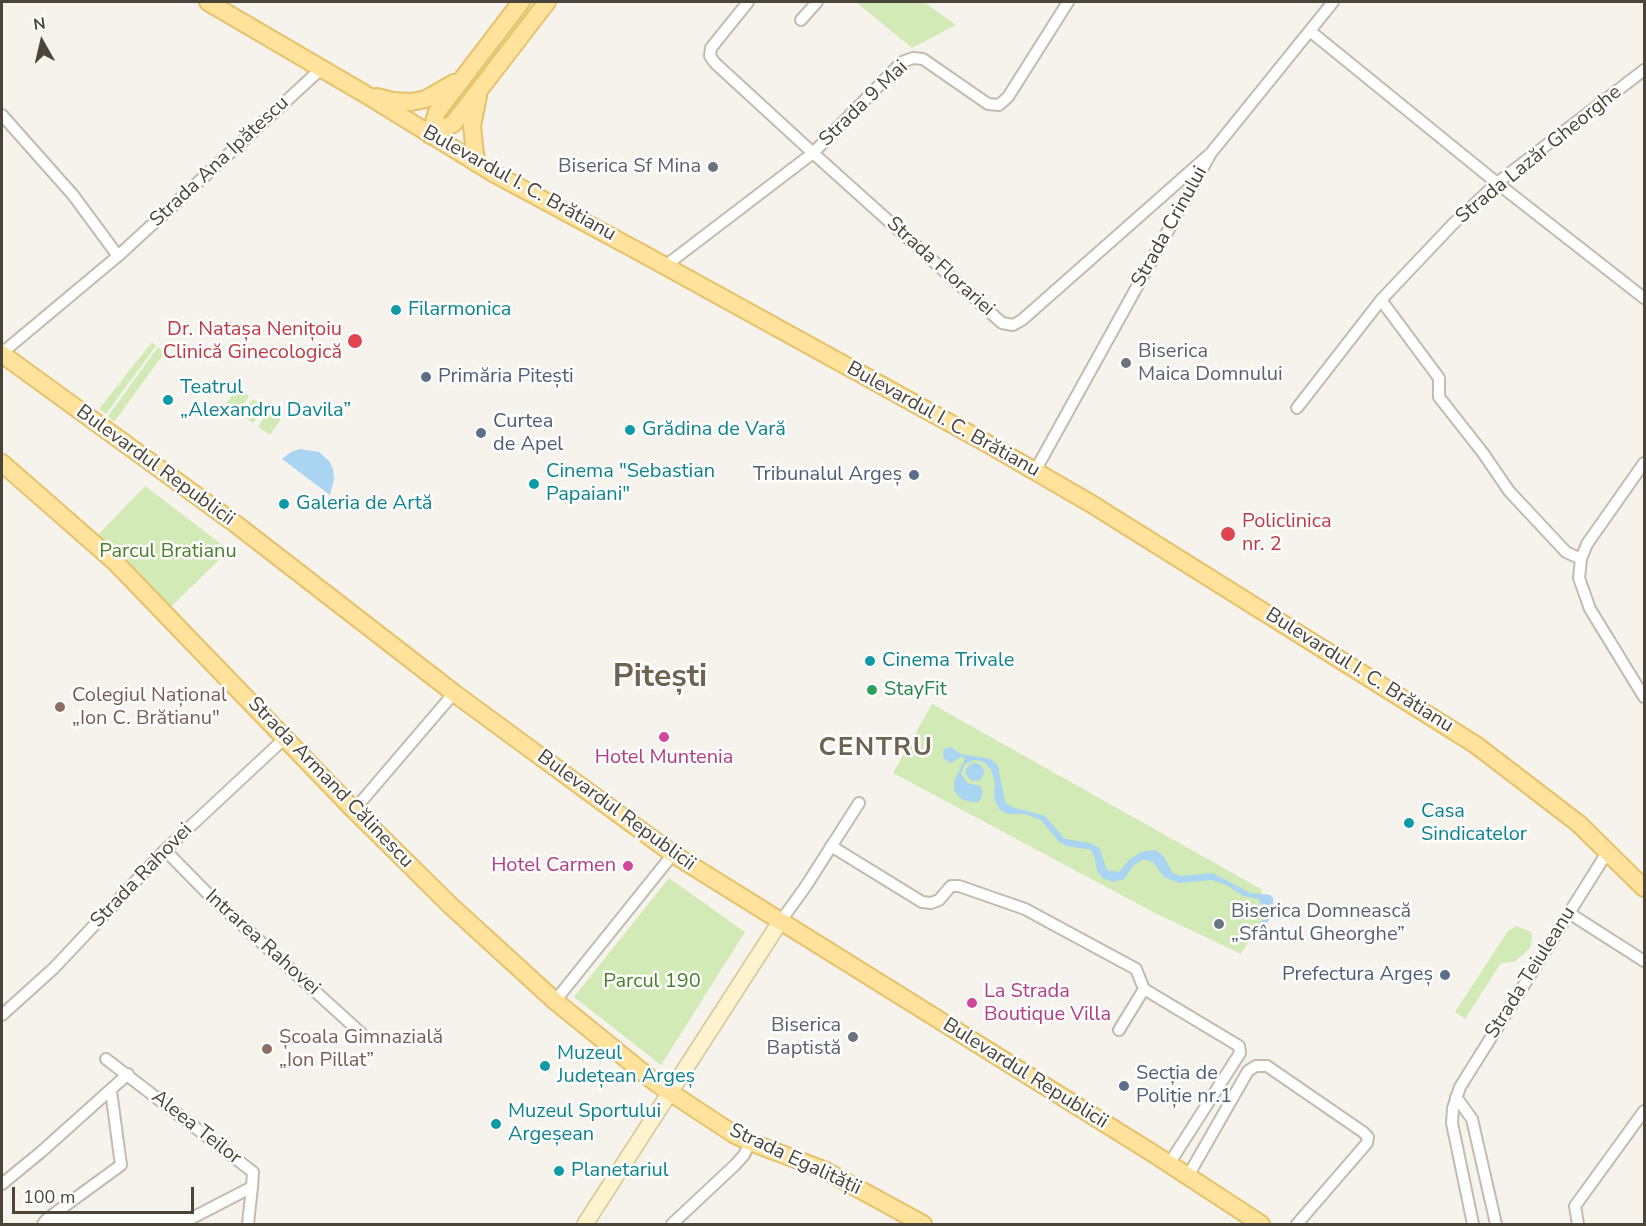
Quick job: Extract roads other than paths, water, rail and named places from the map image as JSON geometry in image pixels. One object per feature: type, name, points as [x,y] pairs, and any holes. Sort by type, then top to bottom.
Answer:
[{"type":"main road","name":"Bulevardul I. C. Brătianu","points":[[208,2],[322,68],[476,163],[1035,471],[1293,629],[1476,746],[1550,800],[1608,851],[1644,888]]},
{"type":"main road","points":[[430,135],[437,112],[521,2]]},
{"type":"main road","points":[[430,135],[453,124],[547,2]]},
{"type":"main road","points":[[365,94],[393,101],[411,102],[439,94],[463,78]]},
{"type":"main road","points":[[476,163],[472,126],[480,87]]},
{"type":"main road","name":"Bulevardul Republicii","points":[[2,353],[237,525],[454,693],[673,854],[1261,1224]]},
{"type":"main road","name":"Strada Armand Călinescu","points":[[2,463],[115,562],[354,810],[451,906],[555,1001],[669,1093]]},
{"type":"main road","name":"Strada Egalității","points":[[669,1093],[750,1142],[824,1170],[922,1224]]},
{"type":"street","name":"Strada Florariei","points":[[748,2],[711,48],[710,56],[715,63],[1002,323],[1013,325],[1022,320],[1211,153]]},
{"type":"street","points":[[801,20],[817,2]]},
{"type":"street","name":"Strada 9 Mai","points":[[665,266],[813,153],[902,62],[913,58],[923,59],[988,104],[999,105],[1008,97],[1068,2]]},
{"type":"street","name":"Strada Crinului","points":[[1035,471],[1211,153],[1333,2]]},
{"type":"street","points":[[1310,31],[1497,183],[1644,298]]},
{"type":"street","name":"Strada Ana Ipătescu","points":[[2,353],[118,256],[322,68]]},
{"type":"street","name":"Strada Lazăr Gheorghe","points":[[1297,408],[1381,300],[1430,247],[1497,183],[1644,70]]},
{"type":"street","points":[[2,115],[73,195],[118,256]]},
{"type":"street","points":[[1381,300],[1439,378],[1439,397],[1483,453],[1509,491],[1566,552],[1581,560]]},
{"type":"street","points":[[1644,463],[1587,544],[1581,560],[1579,578],[1590,609],[1644,697]]},
{"type":"street","points":[[354,810],[454,693]]},
{"type":"street","name":"Strada Rahovei","points":[[2,1015],[54,968],[165,850],[285,738]]},
{"type":"street","points":[[585,1224],[859,803]]},
{"type":"street","points":[[831,846],[922,902],[931,903],[939,900],[951,886],[959,886],[1025,909],[1136,969],[1144,989],[1239,1046],[1241,1050],[1169,1164]]},
{"type":"street","name":"Intrarea Rahovei","points":[[165,850],[208,894],[362,1033]]},
{"type":"street","name":"Strada Teiuleanu","points":[[1456,1097],[1464,1079],[1608,851]]},
{"type":"street","points":[[555,1001],[673,854]]},
{"type":"street","points":[[1569,913],[1644,961]]},
{"type":"street","points":[[1119,1030],[1144,989]]},
{"type":"street","name":"Aleea Teilor","points":[[106,1059],[253,1172],[248,1224]]},
{"type":"street","points":[[1188,1176],[1248,1071],[1256,1066],[1267,1066],[1368,1137],[1367,1143],[1297,1224]]},
{"type":"street","points":[[2,1184],[128,1074]]},
{"type":"street","name":"Aleea Teilor","points":[[43,1223],[121,1165],[111,1090]]},
{"type":"street","points":[[1456,1097],[1453,1108],[1454,1135],[1473,1224]]},
{"type":"street","points":[[1456,1097],[1472,1119],[1496,1224]]},
{"type":"street","points":[[1578,1224],[1575,1206],[1644,1111]]},
{"type":"street","points":[[672,1224],[735,1166],[744,1155],[750,1142]]},
{"type":"street","name":"Aleea Teilor","points":[[43,1223],[192,1218],[252,1187]]},
{"type":"water","points":[[300,449],[319,452],[329,461],[334,479],[330,495],[282,459]]},
{"type":"water","points":[[951,747],[961,754],[991,759],[998,766],[1005,802],[1012,807],[1045,816],[1065,839],[1090,843],[1099,848],[1107,870],[1119,872],[1129,860],[1141,852],[1156,850],[1164,857],[1172,872],[1180,876],[1213,873],[1250,893],[1270,895],[1273,898],[1274,912],[1255,941],[1251,937],[1267,912],[1259,899],[1243,896],[1228,886],[1213,880],[1179,883],[1164,877],[1153,862],[1143,859],[1133,866],[1124,879],[1113,882],[1102,878],[1091,850],[1067,846],[1059,842],[1041,820],[1025,814],[1009,814],[1000,810],[994,798],[995,784],[991,770],[984,762],[974,760],[965,764],[961,773],[967,783],[980,786],[983,793],[979,802],[961,799],[954,790],[954,781],[965,759],[962,756],[951,763],[944,759],[944,749]]},
{"type":"water","points":[[975,763],[981,766],[984,772],[981,778],[975,781],[969,778],[966,772],[969,766]]},
{"type":"place","name":"Biserica Sf Mina","points":[[713,167]]},
{"type":"place","name":"Filarmonica","points":[[396,310]]},
{"type":"place","name":"Dr. Natașa Nenițoiu Clinică Ginecologică","points":[[355,341]]},
{"type":"place","name":"Biserica Maica Domnului","points":[[1126,363]]},
{"type":"place","name":"Primăria Pitești","points":[[426,377]]},
{"type":"place","name":"Teatrul „Alexandru Davila”","points":[[168,400]]},
{"type":"place","name":"Grădina de Vară","points":[[630,430]]},
{"type":"place","name":"Curtea de Apel","points":[[481,433]]},
{"type":"place","name":"Tribunalul Argeș","points":[[914,475]]},
{"type":"place","name":"Cinema \"Sebastian Papaiani\"","points":[[534,484]]},
{"type":"place","name":"Galeria de Artă","points":[[284,504]]},
{"type":"place","name":"Policlinica nr. 2","points":[[1228,534]]},
{"type":"place","name":"Cinema Trivale","points":[[870,661]]},
{"type":"place","name":"StayFit","points":[[872,690]]},
{"type":"place","name":"Colegiul Național „Ion C. Brătianu\"","points":[[60,707]]},
{"type":"place","name":"Hotel Muntenia","points":[[664,737]]},
{"type":"place","name":"Casa Sindicatelor","points":[[1409,823]]},
{"type":"place","name":"Hotel Carmen","points":[[628,866]]},
{"type":"place","name":"Biserica Domnească „Sfântul Gheorghe”","points":[[1219,924]]},
{"type":"place","name":"Prefectura Argeș","points":[[1445,975]]},
{"type":"place","name":"La Strada Boutique Villa","points":[[972,1003]]},
{"type":"place","name":"Biserica Baptistă","points":[[853,1037]]},
{"type":"place","name":"Școala Gimnazială „Ion Pillat”","points":[[267,1049]]},
{"type":"place","name":"Muzeul Județean Argeș","points":[[545,1066]]},
{"type":"place","name":"Secția de Poliție nr.1","points":[[1124,1086]]},
{"type":"place","name":"Muzeul Sportului Argeșean","points":[[496,1124]]},
{"type":"place","name":"Planetariul","points":[[559,1171]]},
{"type":"district","name":"Pitești","points":[[660,678]]},
{"type":"district","name":"CENTRU","points":[[876,749]]},
{"type":"park label","name":"Parcul Bratianu","points":[[168,552]]},
{"type":"park label","name":"Parcul 190","points":[[652,982]]}]
